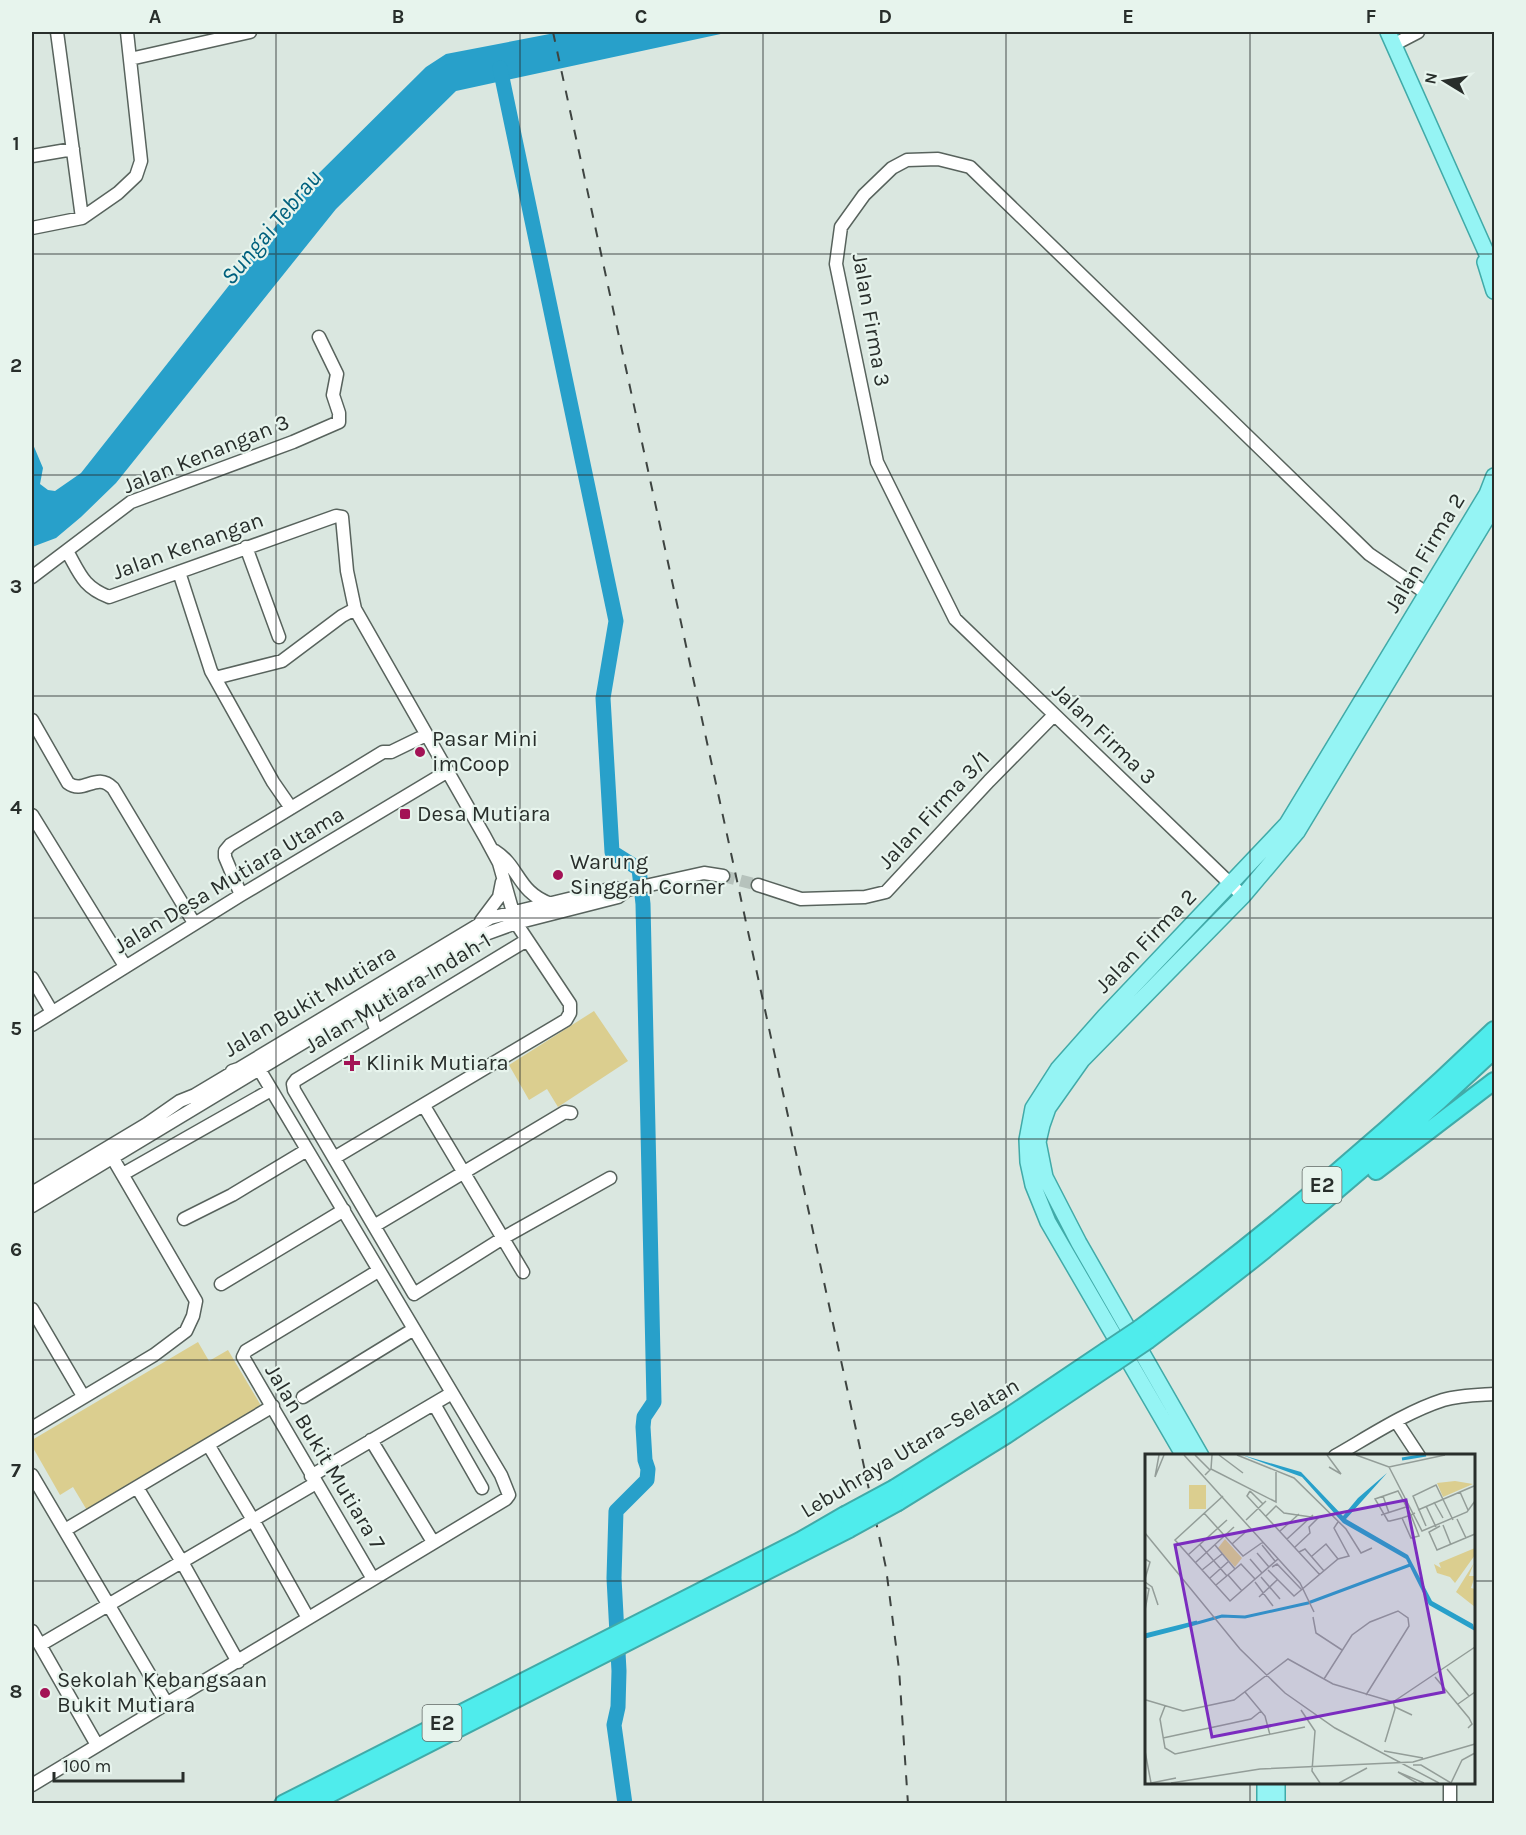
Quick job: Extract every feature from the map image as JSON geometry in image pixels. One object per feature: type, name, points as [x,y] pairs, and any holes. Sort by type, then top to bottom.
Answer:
[{"type":"highway","name":"Lebuhraya Utara–Selatan","points":[[1144,1334],[1438,1085],[1494,1030]]},
{"type":"highway","name":"Lebuhraya Utara–Selatan","points":[[310,1803],[896,1495],[1005,1419],[1110,1357],[1209,1294],[1344,1185],[1494,1050]]},
{"type":"highway","points":[[1269,1246],[1290,1240],[1401,1151],[1494,1081]]},
{"type":"highway","name":"Lebuhraya Utara–Selatan","points":[[283,1803],[603,1648]]},
{"type":"main road","points":[[1390,38],[1494,270]]},
{"type":"main road","points":[[1472,220],[1494,291]]},
{"type":"main road","name":"Jalan Firma 2","points":[[1200,1454],[1079,1244],[1045,1177],[1038,1142],[1048,1108],[1082,1060],[1244,896],[1297,832],[1432,597],[1487,494],[1494,476]]},
{"type":"main road","name":"Jalan Firma 2","points":[[1183,1454],[1048,1221],[1033,1185],[1028,1162],[1027,1140],[1033,1108],[1058,1069],[1104,1017],[1287,824],[1432,597],[1494,506]]},
{"type":"main road","points":[[1265,1784],[1265,1803]]},
{"type":"main road","points":[[1277,1784],[1277,1803]]},
{"type":"street","points":[[57,32],[82,218]]},
{"type":"street","points":[[32,228],[82,218],[118,193],[136,176],[140,168],[127,32]]},
{"type":"street","points":[[130,59],[250,32]]},
{"type":"street","points":[[1390,38],[1418,32]]},
{"type":"street","points":[[32,156],[73,149]]},
{"type":"street","name":"Jalan Firma 3","points":[[1244,896],[955,619],[877,462],[836,264],[841,227],[864,195],[892,168],[907,160],[938,159],[970,167],[1369,554],[1432,597]]},
{"type":"street","name":"Jalan Kenangan 3","points":[[67,551],[131,502],[294,442],[337,423],[340,418],[333,392],[337,374],[319,337]]},
{"type":"street","name":"Jalan Kenangan","points":[[67,551],[81,576],[93,591],[109,597],[336,516],[342,517],[355,609]]},
{"type":"street","points":[[246,547],[279,637]]},
{"type":"street","points":[[32,577],[67,551]]},
{"type":"street","points":[[179,572],[211,671],[273,782],[291,808]]},
{"type":"street","points":[[216,678],[282,661],[342,616],[355,609],[492,849],[515,918],[570,1004],[570,1013],[566,1020],[334,1158],[414,1294],[503,1238],[610,1178]]},
{"type":"street","name":"Jalan Firma 3/1","points":[[758,885],[801,899],[865,897],[886,892],[1054,715]]},
{"type":"street","points":[[32,720],[68,783],[73,787],[80,787],[98,781],[107,782],[113,788],[194,923]]},
{"type":"street","points":[[241,895],[225,857],[225,851],[230,845],[383,752],[391,752],[426,735]]},
{"type":"street","name":"Jalan Desa Mutiara Utama","points":[[32,1025],[194,923],[448,771]]},
{"type":"street","points":[[32,815],[125,966]]},
{"type":"street","points":[[492,849],[503,857],[530,893],[551,904]]},
{"type":"street","points":[[515,918],[618,897],[627,890],[704,873],[723,876]]},
{"type":"street","points":[[479,925],[499,897],[503,878]]},
{"type":"street","name":"Jalan Bukit Mutiara","points":[[32,1193],[110,1153],[259,1069],[480,936],[515,918],[551,904],[614,888],[627,890]]},
{"type":"street","name":"Jalan Bukit Mutiara","points":[[32,1206],[110,1153],[180,1101],[195,1095],[490,918],[515,918]]},
{"type":"street","name":"Jalan Mutiara Indah 1","points":[[334,1158],[294,1090],[293,1084],[296,1080],[374,1025],[527,940]]},
{"type":"street","points":[[32,978],[52,1012]]},
{"type":"street","points":[[374,1025],[373,1006],[384,994]]},
{"type":"street","points":[[343,1017],[357,1016],[374,1025]]},
{"type":"street","points":[[259,1069],[265,1055],[274,1046]]},
{"type":"street","points":[[32,1785],[506,1499],[510,1492],[259,1069],[247,1066],[232,1071]]},
{"type":"street","points":[[123,1174],[271,1090]]},
{"type":"street","points":[[424,1106],[524,1272]]},
{"type":"street","points":[[374,1226],[565,1112],[572,1113]]},
{"type":"street","points":[[184,1219],[232,1195],[307,1150]]},
{"type":"street","points":[[32,1428],[154,1355],[186,1331],[193,1316],[196,1301],[110,1153]]},
{"type":"street","points":[[221,1284],[344,1210]]},
{"type":"street","name":"Jalan Bukit Mutiara 7","points":[[373,1579],[243,1357],[246,1351],[378,1271]]},
{"type":"street","points":[[32,1309],[35,1325],[83,1396]]},
{"type":"street","points":[[303,1396],[414,1329]]},
{"type":"street","points":[[40,1645],[253,1520],[371,1440],[452,1392]]},
{"type":"street","points":[[1337,1454],[1396,1421],[1443,1400],[1494,1394]]},
{"type":"street","points":[[434,1404],[482,1488]]},
{"type":"street","points":[[65,1530],[138,1489],[273,1406]]},
{"type":"street","points":[[1396,1421],[1418,1454]]},
{"type":"street","points":[[371,1440],[433,1542]]},
{"type":"street","points":[[209,1446],[308,1618]]},
{"type":"street","points":[[32,1475],[167,1704]]},
{"type":"street","points":[[138,1489],[238,1662]]},
{"type":"street","points":[[32,1631],[97,1745]]},
{"type":"street","points":[[1450,1784],[1450,1803]]},
{"type":"shaded area","points":[[594,1011],[628,1061],[558,1107],[547,1089],[529,1100],[509,1065]]},
{"type":"shaded area","points":[[198,1342],[209,1361],[228,1350],[263,1409],[88,1512],[73,1487],[60,1495],[32,1446],[32,1440]]},
{"type":"water","points":[[560,32],[730,32],[456,91],[336,209],[116,483],[56,538],[32,547],[32,442],[43,468],[40,484],[48,490],[55,491],[81,473],[313,179],[426,67],[446,54]]},
{"type":"waterway","points":[[500,68],[616,621],[603,698],[612,852],[639,869],[643,904],[654,1402],[644,1417],[643,1427],[645,1460],[648,1469],[647,1480],[616,1511],[614,1578],[619,1671],[618,1707],[614,1725],[625,1804]]},
{"type":"waterway","points":[[618,1804],[622,1781]]},
{"type":"tunnel","points":[[723,876],[758,885]]},
{"type":"railway","points":[[553,32],[886,1568],[899,1669],[908,1804]]},
{"type":"place","name":"Pasar Mini imCoop","points":[[420,752]]},
{"type":"place","name":"Desa Mutiara","points":[[405,814]]},
{"type":"place","name":"Warung Singgah Corner","points":[[558,875]]},
{"type":"place","name":"Klinik Mutiara","points":[[352,1063]]},
{"type":"place","name":"Sekolah Kebangsaan Bukit Mutiara","points":[[45,1693]]},
{"type":"water label","name":"Sungai Tebrau","points":[[271,227]]}]
